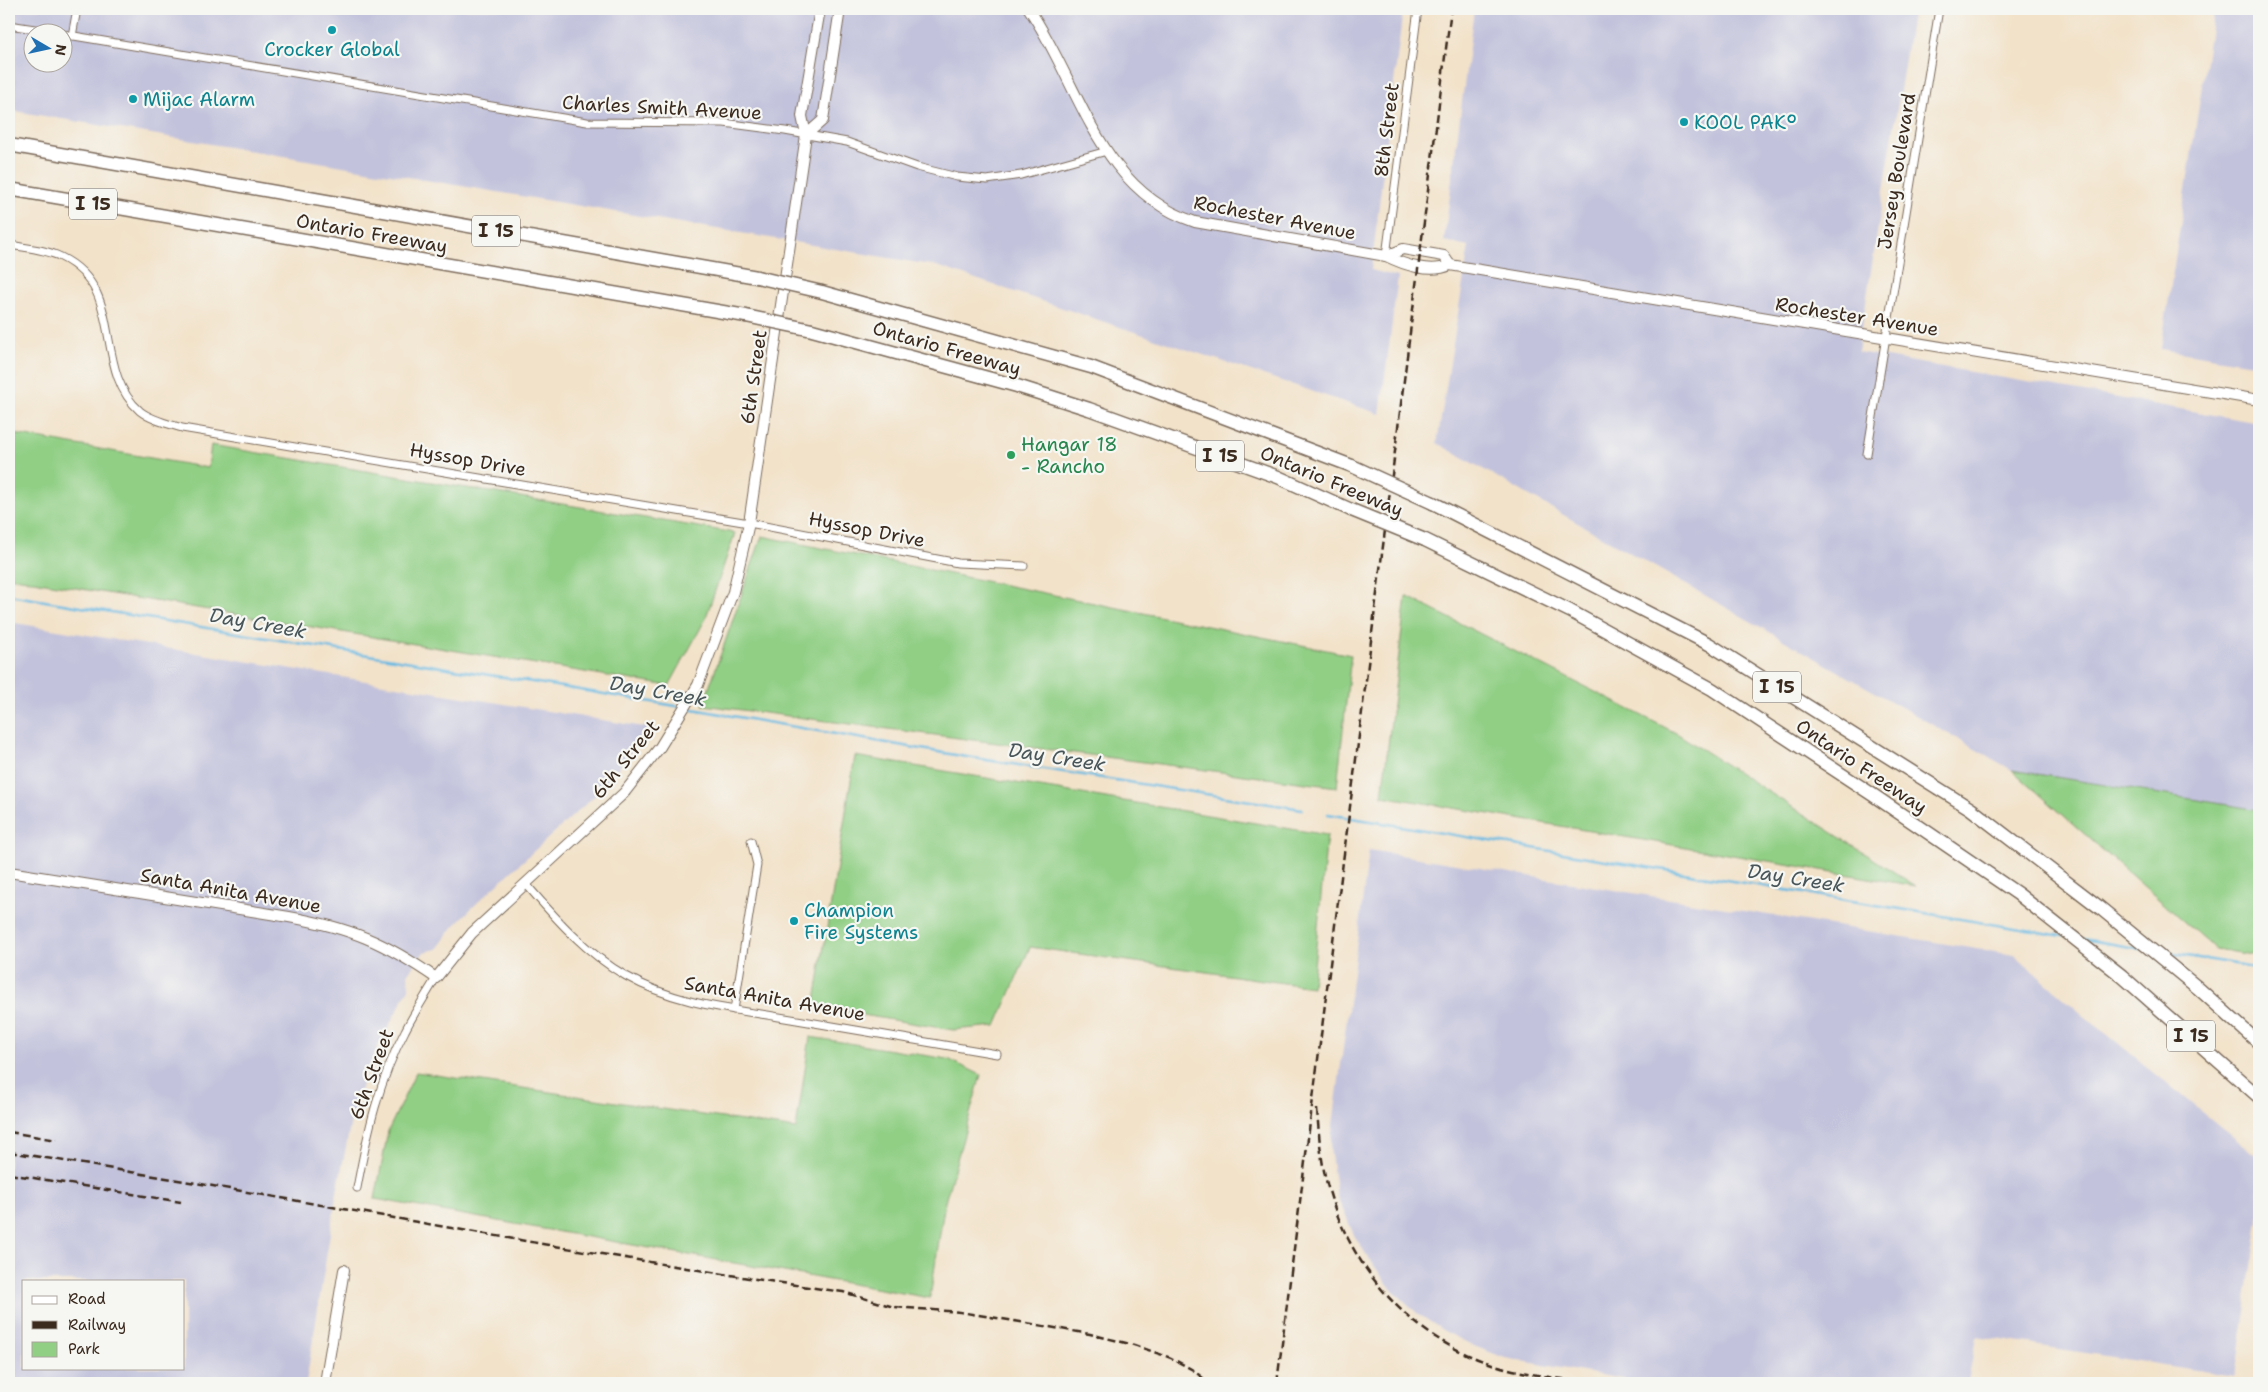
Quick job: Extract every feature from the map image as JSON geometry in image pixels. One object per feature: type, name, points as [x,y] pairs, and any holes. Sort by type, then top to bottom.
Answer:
[{"type":"highway","name":"Ontario Freeway","points":[[9,145],[757,277],[822,292],[1091,367],[1352,466],[1433,503],[1709,644],[1971,809],[2099,908],[2198,988],[2259,1043]]},
{"type":"highway","name":"Ontario Freeway","points":[[9,190],[746,316],[812,330],[1016,386],[1089,409],[1278,477],[1425,540],[1570,611],[1712,689],[2018,894],[2122,976],[2259,1097]]},
{"type":"street","points":[[72,36],[77,9]]},
{"type":"street","name":"6th Street","points":[[357,1188],[370,1123],[384,1078],[405,1030],[436,978],[472,933],[624,793],[672,730],[698,685],[734,592],[749,523],[806,135],[802,116],[820,9]]},
{"type":"street","points":[[806,135],[823,120],[840,9]]},
{"type":"street","name":"Rochester Avenue","points":[[1029,9],[1106,151],[1120,169],[1147,197],[1179,216],[1199,222],[1386,256],[1400,263],[1418,267],[1441,269],[1450,265],[2259,400]]},
{"type":"street","name":"8th Street","points":[[1386,256],[1418,9]]},
{"type":"street","name":"Jersey Boulevard","points":[[1867,454],[1939,9]]},
{"type":"street","points":[[9,25],[22,27]]},
{"type":"street","name":"Charles Smith Avenue","points":[[72,36],[586,122],[724,123],[806,135],[860,145],[943,174],[987,180],[1021,175],[1106,151]]},
{"type":"street","name":"Hyssop Drive","points":[[9,245],[45,251],[61,257],[76,266],[89,280],[99,294],[105,314],[114,371],[123,392],[141,411],[161,422],[182,428],[749,523],[958,563],[1024,566]]},
{"type":"street","name":"Rochester Avenue","points":[[1386,256],[1403,249],[1444,256],[1450,265]]},
{"type":"street","points":[[734,1010],[756,865],[751,841]]},
{"type":"street","name":"Santa Anita Avenue","points":[[9,872],[289,916],[332,925],[383,944],[436,978]]},
{"type":"street","name":"Santa Anita Avenue","points":[[526,884],[580,942],[626,976],[678,999],[997,1054]]},
{"type":"street","points":[[325,1383],[344,1270]]},
{"type":"shaded area","points":[[9,9],[1403,9],[1371,270],[1398,277],[1380,414],[937,266],[9,110]]},
{"type":"shaded area","points":[[1474,9],[1913,9],[1858,352],[2259,423],[2259,810],[2012,770],[1437,443],[1469,246],[1444,241]]},
{"type":"shaded area","points":[[2214,9],[2259,9],[2259,365],[2161,349]]},
{"type":"shaded area","points":[[9,622],[650,728],[600,791],[480,900],[454,926],[437,949],[424,952],[408,973],[409,988],[377,1048],[365,1075],[352,1116],[335,1202],[306,1383],[9,1383]]},
{"type":"shaded area","points":[[1369,850],[2014,955],[2082,1014],[2259,1158],[2259,1221],[2235,1376],[1976,1336],[1968,1383],[1646,1383],[1505,1358],[1474,1346],[1444,1331],[1417,1313],[1390,1287],[1354,1235],[1337,1196],[1330,1148]]},
{"type":"green space","points":[[9,433],[208,468],[211,445],[735,533],[705,620],[669,686],[9,577]]},
{"type":"green space","points":[[762,536],[1351,655],[1337,787],[703,705]]},
{"type":"green space","points":[[1406,596],[1678,734],[1916,886],[1382,796]]},
{"type":"green space","points":[[855,756],[1327,835],[1312,987],[1030,947],[996,1026],[953,1030],[814,1007]]},
{"type":"green space","points":[[2012,770],[2259,810],[2259,956],[2215,949]]},
{"type":"green space","points":[[810,1037],[948,1059],[981,1075],[945,1202],[930,1298],[375,1199],[388,1131],[416,1072],[796,1129]]},
{"type":"waterway","name":"Day Creek","points":[[9,595],[682,707]]},
{"type":"waterway","name":"Day Creek","points":[[687,708],[967,757],[1302,809]]},
{"type":"waterway","name":"Day Creek","points":[[1328,814],[2063,936]]},
{"type":"waterway","name":"Day Creek","points":[[2083,939],[2142,949]]},
{"type":"waterway","name":"Day Creek","points":[[2162,952],[2259,968]]},
{"type":"railway","points":[[1277,1383],[1451,9]]},
{"type":"railway","points":[[1317,1109],[1324,1171],[1339,1220],[1369,1273],[1388,1296],[1410,1318],[1434,1336],[1460,1351],[1489,1363],[1513,1370],[1589,1383]]},
{"type":"railway","points":[[9,1132],[57,1140]]},
{"type":"railway","points":[[9,1152],[530,1242],[843,1292],[894,1307],[960,1312],[1090,1334],[1134,1345],[1171,1358],[1193,1370],[1209,1383]]},
{"type":"railway","points":[[9,1174],[181,1202]]},
{"type":"place","name":"Crocker Global","points":[[332,30]]},
{"type":"place","name":"Mijac Alarm","points":[[133,99]]},
{"type":"place","name":"KOOL PAK°","points":[[1684,122]]},
{"type":"place","name":"Hangar 18 - Rancho","points":[[1011,455]]},
{"type":"place","name":"Champion Fire Systems","points":[[794,921]]}]
